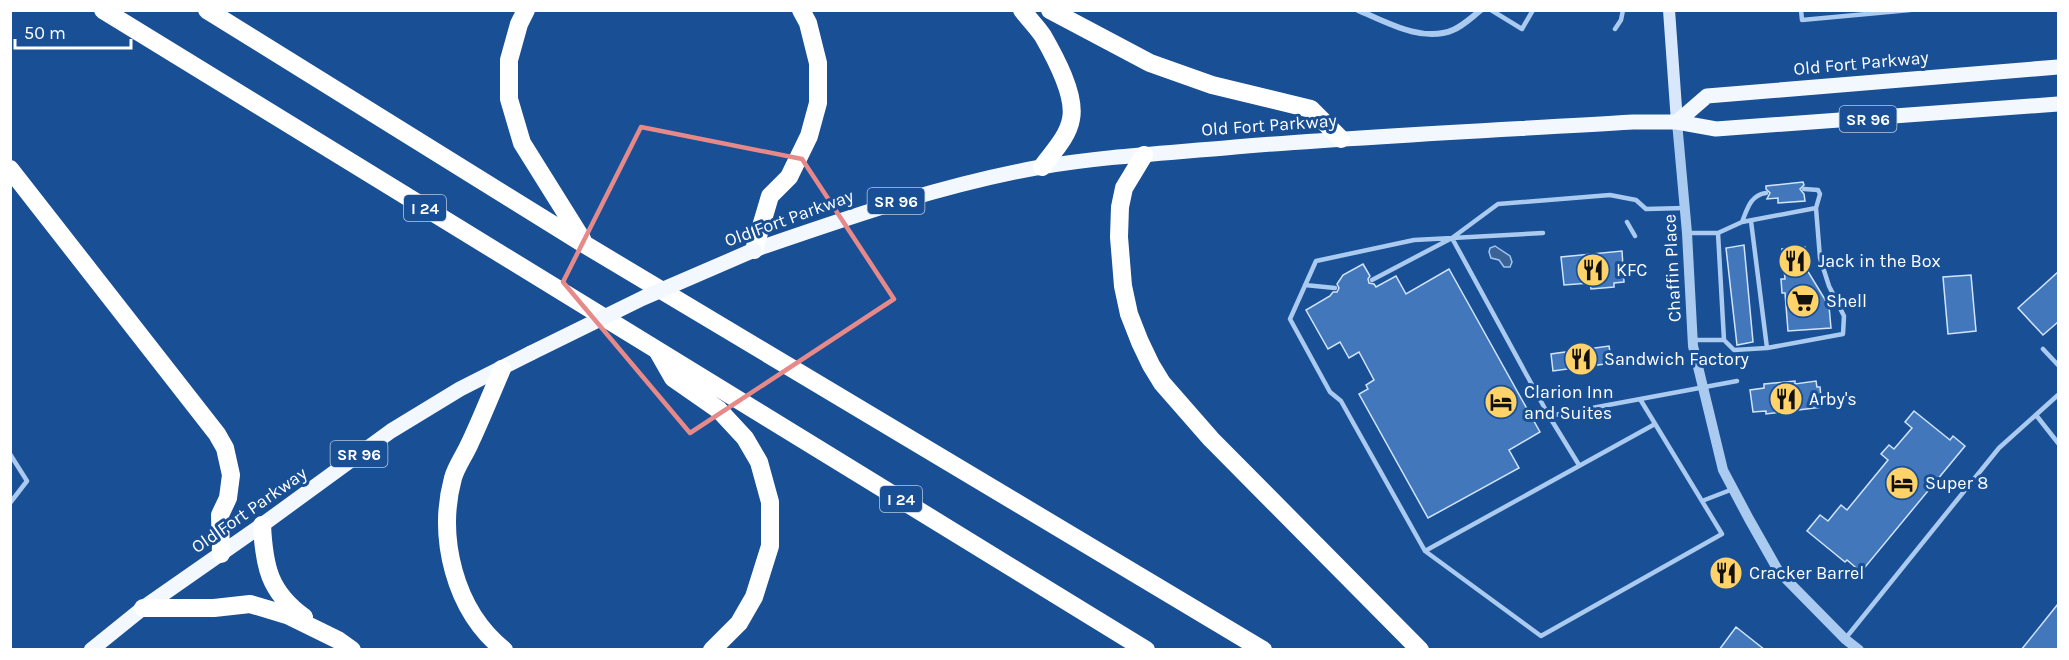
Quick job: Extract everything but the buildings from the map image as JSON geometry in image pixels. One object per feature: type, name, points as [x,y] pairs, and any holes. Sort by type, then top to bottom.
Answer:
[{"type":"highway","name":"I 24","points":[[103,10],[1146,650]]},
{"type":"highway","points":[[207,10],[584,244],[1263,650]]},
{"type":"highway","points":[[526,10],[519,24],[509,60],[509,99],[522,143],[584,244]]},
{"type":"highway","points":[[754,250],[770,196],[789,177],[809,136],[818,103],[819,63],[808,23],[801,10]]},
{"type":"highway","points":[[1022,10],[1042,34],[1063,77],[1071,103],[1071,120],[1064,138],[1042,167]]},
{"type":"highway","points":[[1050,10],[1150,63],[1212,85],[1311,109],[1341,139]]},
{"type":"highway","points":[[1144,155],[1124,188],[1120,207],[1119,237],[1123,286],[1130,314],[1151,365],[1176,401],[1211,439],[1420,650]]},
{"type":"highway","points":[[10,169],[217,434],[227,456],[231,475],[228,498],[220,515],[221,554]]},
{"type":"highway","points":[[656,348],[673,378],[719,410],[746,438],[759,462],[770,502],[770,546],[754,597],[739,623],[712,650]]},
{"type":"highway","points":[[502,369],[454,476],[447,508],[448,546],[457,583],[476,621],[504,650]]},
{"type":"highway","points":[[262,525],[264,552],[270,580],[294,610],[345,645]]},
{"type":"highway","points":[[143,608],[213,608],[250,604],[287,615],[345,645]]},
{"type":"main road","points":[[1669,10],[1677,122]]},
{"type":"main road","name":"Old Fort Parkway","points":[[1677,122],[1707,96],[2058,67]]},
{"type":"main road","name":"Old Fort Parkway","points":[[92,650],[143,608],[391,431],[460,389],[643,298],[754,250],[889,203],[977,180],[1042,167],[1144,155],[1341,139],[1633,122],[1677,122],[1716,129],[2058,105]]},
{"type":"street","points":[[1358,10],[1392,25],[1432,36],[1454,30],[1481,10]]},
{"type":"street","name":"Chaffin Place","points":[[1677,122],[1687,233],[1693,340],[1724,470],[1779,572],[1845,639],[1859,650]]},
{"type":"lane","points":[[1491,10],[1522,29],[1533,10]]},
{"type":"lane","points":[[1615,29],[1621,20],[1623,10]]},
{"type":"lane","points":[[1801,10],[1802,20],[1858,13],[1911,10]]},
{"type":"lane","points":[[1718,233],[1724,340],[1734,350],[1767,348],[1843,334],[1844,316],[1829,286],[1820,258],[1816,208],[1820,194],[1818,190],[1804,189]]},
{"type":"lane","points":[[1742,222],[1752,200],[1766,193]]},
{"type":"lane","points":[[1372,280],[1452,238],[1498,204],[1610,195],[1636,200],[1646,209],[1685,208]]},
{"type":"lane","points":[[1687,233],[1718,233],[1742,222],[1816,208]]},
{"type":"lane","points":[[1751,221],[1767,348]]},
{"type":"lane","points":[[1627,222],[1635,236]]},
{"type":"lane","points":[[1543,233],[1414,240],[1316,261],[1290,319],[1330,392],[1341,401],[1425,551],[1541,636],[1722,534],[1640,399]]},
{"type":"lane","points":[[1452,238],[1549,416],[1580,465]]},
{"type":"lane","points":[[1305,285],[1335,288]]},
{"type":"lane","points":[[1693,340],[1724,340]]},
{"type":"lane","points":[[2043,349],[2058,365]]},
{"type":"lane","points":[[1549,416],[1737,381]]},
{"type":"lane","points":[[1845,639],[1999,448],[2058,395]]},
{"type":"lane","points":[[2036,415],[2058,443]]},
{"type":"lane","points":[[1425,551],[1655,424]]},
{"type":"lane","points":[[10,454],[27,481],[10,503]]},
{"type":"lane","points":[[1702,501],[1733,489]]},
{"type":"highlighted area","points":[[641,127],[802,159],[894,299],[690,433],[563,282]]},
{"type":"water","points":[[1495,246],[1510,256],[1512,262],[1510,267],[1504,267],[1499,260],[1491,258],[1490,248]]},
{"type":"place","name":"Jack in the Box","points":[[1795,261]]},
{"type":"place","name":"KFC","points":[[1593,270]]},
{"type":"place","name":"Shell","points":[[1803,301]]},
{"type":"place","name":"Sandwich Factory","points":[[1581,359]]},
{"type":"place","name":"Arby's","points":[[1786,399]]},
{"type":"place","name":"Clarion Inn and Suites","points":[[1501,402]]},
{"type":"place","name":"Super 8","points":[[1902,483]]},
{"type":"place","name":"Cracker Barrel","points":[[1726,573]]}]
